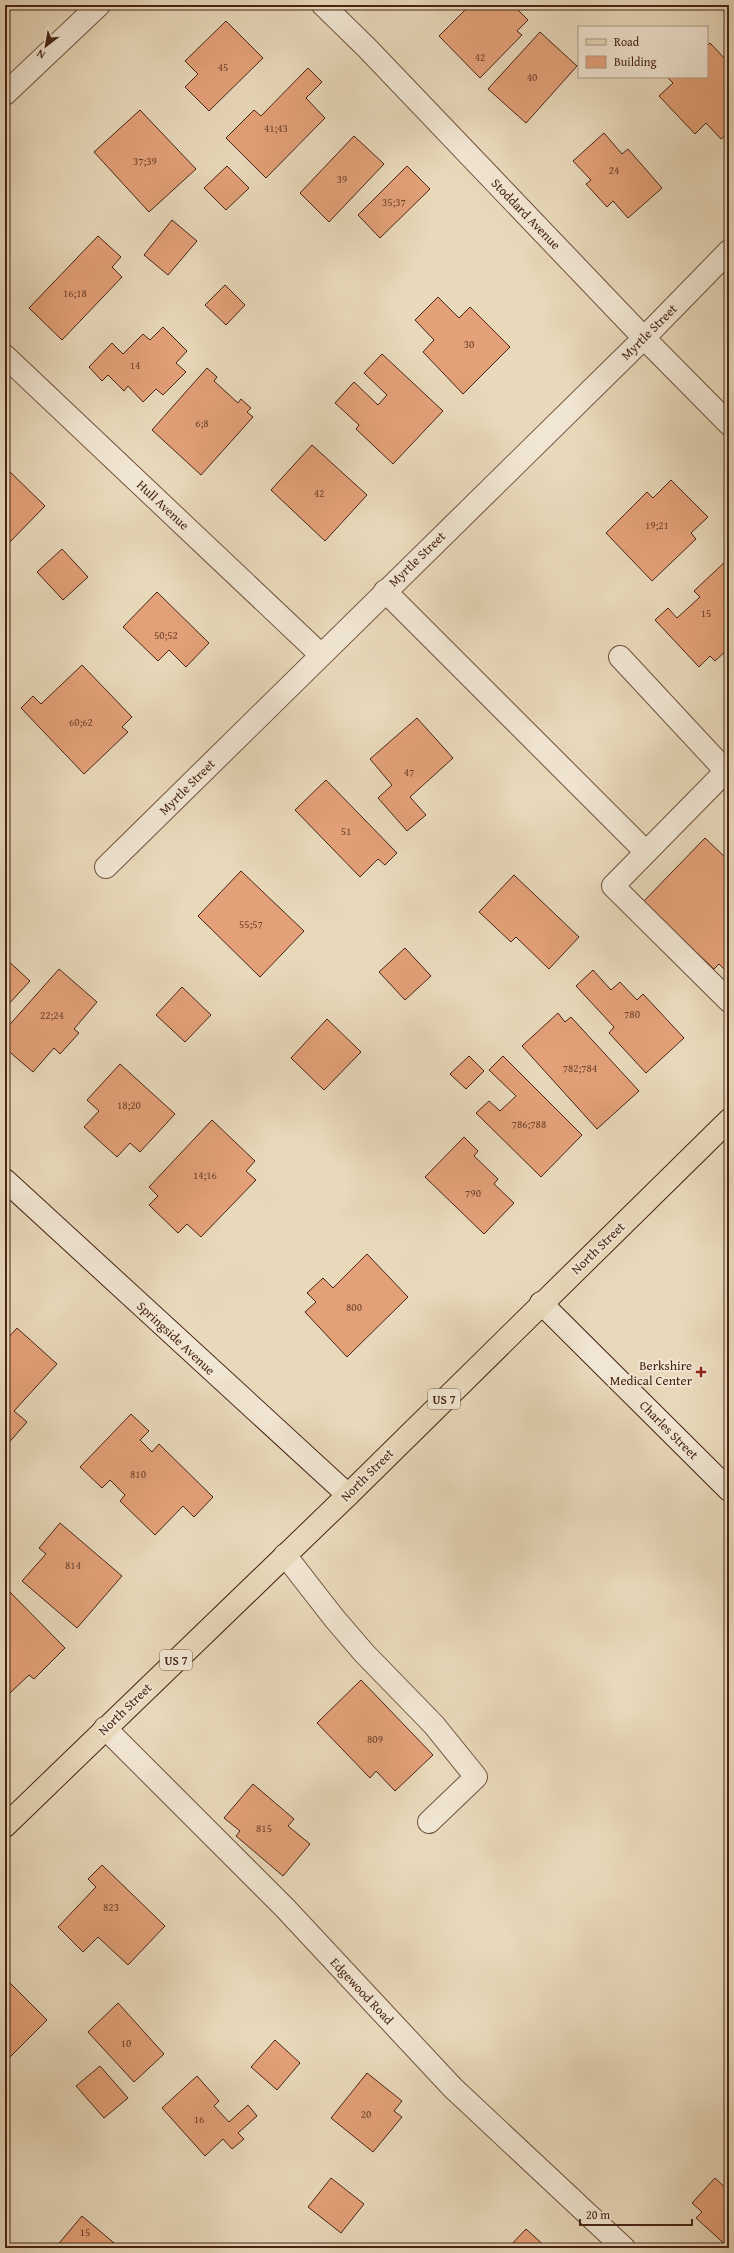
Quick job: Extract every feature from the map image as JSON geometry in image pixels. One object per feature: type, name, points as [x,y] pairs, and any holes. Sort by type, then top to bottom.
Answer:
[{"type":"main road","name":"North Street","points":[[5,1826],[348,1495],[540,1303],[728,1121]]},
{"type":"street","points":[[5,94],[99,5]]},
{"type":"street","name":"Stoddard Avenue","points":[[323,5],[367,48],[644,338],[729,424]]},
{"type":"street","name":"Myrtle Street","points":[[106,867],[320,654],[644,338],[729,251]]},
{"type":"street","name":"Hull Avenue","points":[[5,356],[320,654]]},
{"type":"street","points":[[385,591],[646,852]]},
{"type":"street","points":[[620,657],[728,770],[613,886],[729,1001]]},
{"type":"street","name":"Springside Avenue","points":[[5,1180],[348,1495]]},
{"type":"street","name":"Charles Street","points":[[540,1303],[729,1490]]},
{"type":"street","points":[[285,1556],[364,1653],[434,1725],[476,1777],[430,1822]]},
{"type":"street","name":"Edgewood Road","points":[[105,1728],[285,1908],[453,2088],[624,2248]]},
{"type":"building","points":[[470,5],[513,5],[528,20],[517,31],[522,35],[480,78],[439,36]]},
{"type":"building","points":[[226,21],[263,58],[209,111],[185,87],[198,74],[185,61]]},
{"type":"building","points":[[540,32],[577,66],[526,123],[488,89]]},
{"type":"building","points":[[710,43],[729,63],[729,132],[721,139],[706,123],[695,134],[659,96],[673,83],[668,78],[708,78],[708,45]]},
{"type":"building","points":[[308,68],[322,82],[306,98],[325,118],[266,178],[226,138],[254,110],[261,116]]},
{"type":"building","points":[[140,110],[196,169],[149,212],[94,152]]},
{"type":"building","points":[[604,133],[622,154],[628,149],[662,188],[628,218],[613,201],[607,207],[586,184],[591,180],[573,161]]},
{"type":"building","points":[[354,136],[384,164],[329,222],[300,193]]},
{"type":"building","points":[[227,166],[249,188],[226,210],[204,188]]},
{"type":"building","points":[[407,166],[430,189],[380,238],[358,215]]},
{"type":"building","points":[[172,220],[197,241],[168,275],[144,255]]},
{"type":"building","points":[[98,236],[121,257],[112,267],[122,277],[62,340],[29,308]]},
{"type":"building","points":[[225,285],[245,305],[226,325],[205,305]]},
{"type":"building","points":[[438,297],[459,318],[470,307],[510,347],[463,394],[423,352],[434,340],[415,320]]},
{"type":"building","points":[[163,327],[187,351],[176,363],[186,372],[163,395],[156,389],[143,402],[128,386],[124,391],[108,375],[102,381],[89,367],[112,343],[123,354],[143,334],[150,340]]},
{"type":"building","points":[[382,354],[443,411],[393,464],[356,429],[359,425],[335,403],[354,382],[378,405],[387,395],[364,373]]},
{"type":"building","points":[[207,368],[217,377],[214,381],[238,403],[241,399],[251,408],[247,412],[253,417],[201,475],[152,430]]},
{"type":"building","points":[[312,445],[367,495],[325,541],[271,490]]},
{"type":"building","points":[[5,467],[45,506],[5,547]]},
{"type":"building","points":[[671,480],[708,517],[691,533],[696,539],[652,581],[606,533],[647,492],[653,498]]},
{"type":"building","points":[[62,549],[88,577],[63,600],[37,572]]},
{"type":"building","points":[[729,558],[729,648],[715,661],[710,656],[699,667],[655,620],[668,608],[677,618],[700,597],[694,591]]},
{"type":"building","points":[[157,592],[209,643],[186,667],[169,650],[158,661],[123,627]]},
{"type":"building","points":[[82,665],[132,717],[122,727],[128,732],[84,774],[21,708],[33,696],[41,704]]},
{"type":"building","points":[[417,718],[453,758],[410,797],[426,815],[407,831],[378,798],[392,785],[370,759]]},
{"type":"building","points":[[326,780],[397,853],[385,865],[378,859],[360,877],[295,810]]},
{"type":"building","points":[[705,838],[727,859],[729,856],[729,974],[719,964],[714,969],[643,902]]},
{"type":"building","points":[[241,871],[304,931],[260,977],[198,916]]},
{"type":"building","points":[[514,875],[579,937],[549,969],[516,937],[511,942],[479,912]]},
{"type":"building","points":[[405,948],[431,976],[405,1000],[379,972]]},
{"type":"building","points":[[5,958],[30,981],[5,1008]]},
{"type":"building","points":[[59,969],[97,1002],[74,1029],[79,1033],[60,1054],[54,1048],[33,1072],[5,1048],[5,1030]]},
{"type":"building","points":[[593,970],[611,990],[620,982],[637,1000],[643,994],[684,1038],[646,1073],[609,1033],[614,1027],[576,986]]},
{"type":"building","points":[[182,987],[211,1015],[185,1042],[156,1015]]},
{"type":"building","points":[[558,1013],[565,1022],[571,1017],[639,1091],[597,1129],[522,1046]]},
{"type":"building","points":[[327,1019],[361,1052],[324,1090],[291,1058]]},
{"type":"building","points":[[469,1056],[484,1071],[466,1089],[450,1074]]},
{"type":"building","points":[[503,1056],[582,1135],[541,1177],[476,1113],[489,1101],[500,1111],[516,1096],[489,1070]]},
{"type":"building","points":[[120,1064],[175,1114],[140,1152],[130,1143],[117,1157],[84,1127],[99,1111],[87,1100]]},
{"type":"building","points":[[212,1120],[255,1161],[246,1171],[256,1180],[201,1237],[187,1224],[178,1233],[149,1205],[158,1196],[149,1187]]},
{"type":"building","points":[[464,1137],[478,1151],[474,1156],[498,1179],[494,1184],[514,1203],[484,1234],[425,1177]]},
{"type":"building","points":[[367,1254],[408,1297],[347,1357],[305,1312],[316,1302],[307,1293],[323,1278],[333,1288]]},
{"type":"building","points":[[17,1328],[57,1364],[14,1411],[27,1422],[5,1447],[5,1341]]},
{"type":"building","points":[[131,1414],[149,1431],[140,1440],[152,1452],[159,1444],[213,1497],[194,1517],[183,1506],[155,1535],[120,1501],[125,1495],[110,1480],[102,1488],[80,1467]]},
{"type":"building","points":[[60,1523],[122,1576],[77,1628],[22,1581],[46,1554],[39,1548]]},
{"type":"building","points":[[5,1587],[65,1648],[34,1679],[29,1675],[10,1693],[5,1688]]},
{"type":"building","points":[[361,1680],[433,1755],[395,1791],[376,1771],[370,1778],[317,1723]]},
{"type":"building","points":[[253,1784],[294,1819],[288,1826],[310,1844],[283,1876],[236,1836],[240,1831],[224,1818]]},
{"type":"building","points":[[102,1865],[165,1926],[128,1965],[98,1937],[83,1952],[58,1927],[96,1887],[88,1879]]},
{"type":"building","points":[[5,1978],[47,2020],[5,2062]]},
{"type":"building","points":[[118,2003],[164,2054],[134,2082],[88,2032]]},
{"type":"building","points":[[275,2040],[300,2063],[277,2090],[251,2067]]},
{"type":"building","points":[[100,2066],[128,2098],[104,2118],[76,2086]]},
{"type":"building","points":[[367,2073],[402,2101],[394,2111],[402,2117],[373,2152],[331,2118]]},
{"type":"building","points":[[197,2076],[219,2101],[214,2106],[229,2122],[248,2105],[257,2116],[238,2133],[244,2139],[232,2149],[223,2139],[205,2156],[162,2108]]},
{"type":"building","points":[[331,2178],[364,2204],[341,2233],[308,2207]]},
{"type":"building","points":[[715,2178],[729,2191],[729,2248],[696,2218],[702,2212],[692,2203]]},
{"type":"building","points":[[82,2216],[120,2248],[55,2248]]},
{"type":"building","points":[[526,2229],[547,2248],[508,2248]]},
{"type":"place","name":"Berkshire Medical Center","points":[[701,1372]]}]
